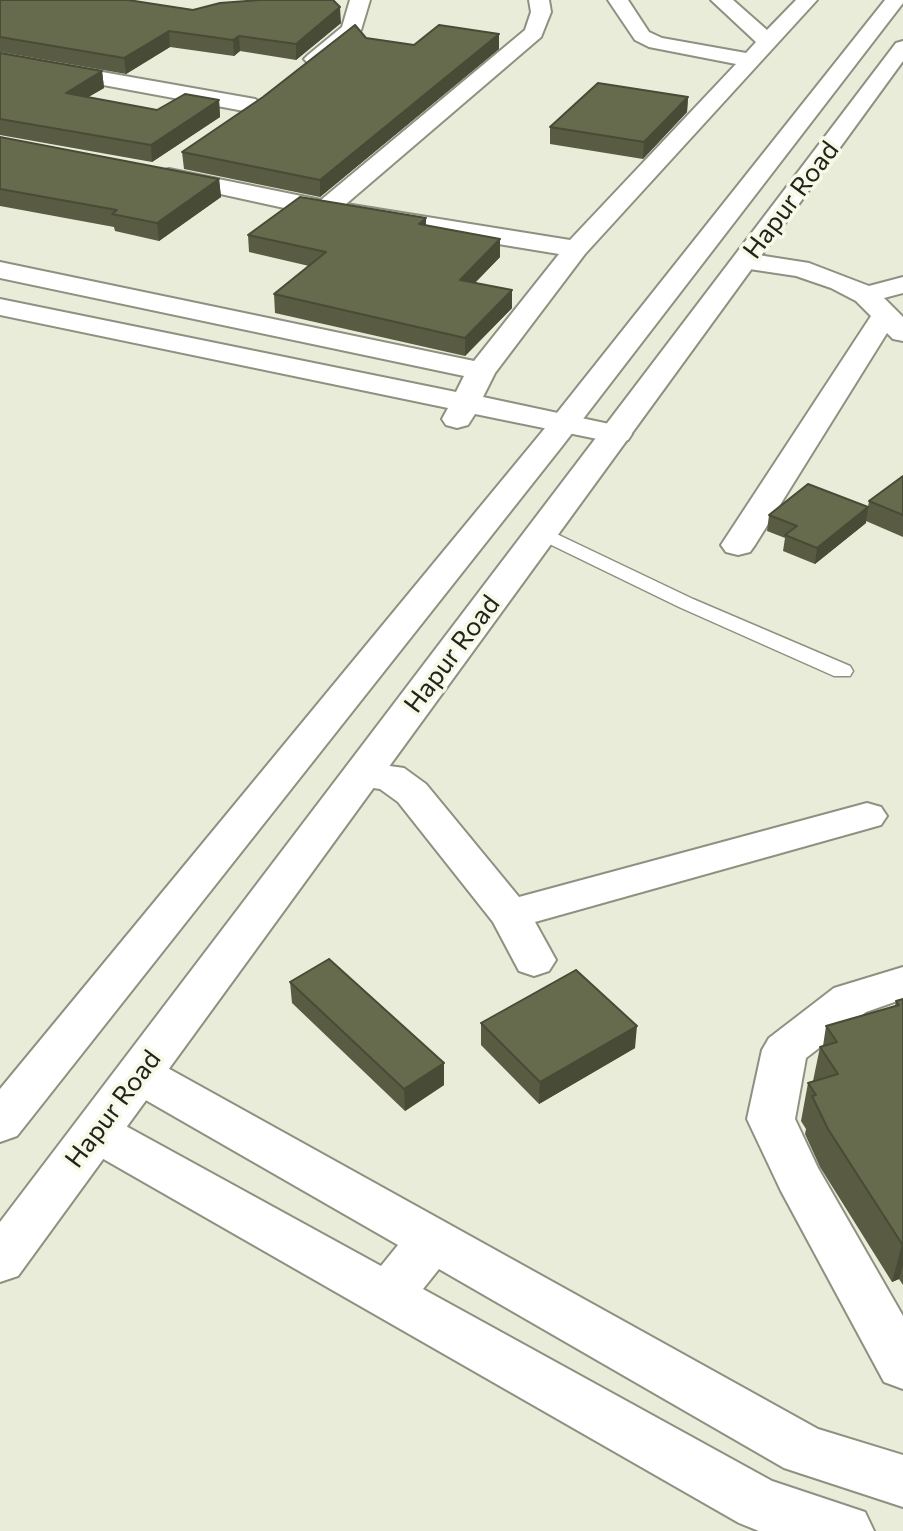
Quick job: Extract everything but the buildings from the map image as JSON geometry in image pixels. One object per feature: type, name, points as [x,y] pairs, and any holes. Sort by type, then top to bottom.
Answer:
[{"type":"street","points":[[298,72],[351,30],[360,0]]},
{"type":"street","points":[[328,207],[534,33],[541,12],[539,0]]},
{"type":"street","points":[[618,0],[642,36],[656,43],[751,60]]},
{"type":"street","points":[[721,0],[767,41]]},
{"type":"street","points":[[461,411],[481,371],[576,248],[807,0]]},
{"type":"street","name":"Hapur Road","points":[[0,1123],[558,431],[895,0]]},
{"type":"street","name":"Hapur Road","points":[[0,1261],[612,442],[903,47]]},
{"type":"street","points":[[0,60],[255,106]]},
{"type":"street","points":[[233,121],[277,89]]},
{"type":"street","points":[[179,158],[150,172],[249,195],[576,248]]},
{"type":"street","points":[[745,261],[820,275],[885,314]]},
{"type":"street","points":[[0,270],[481,371]]},
{"type":"street","points":[[738,545],[903,285]]},
{"type":"street","points":[[0,307],[461,411]]},
{"type":"street","points":[[0,322],[612,442]]},
{"type":"street","points":[[361,775],[390,777],[412,793],[510,914],[534,960]]},
{"type":"street","points":[[510,914],[867,816]]},
{"type":"street","points":[[903,983],[849,1000],[785,1050],[771,1119],[798,1177],[903,1365]]},
{"type":"street","points":[[139,1074],[804,1450],[903,1481]]},
{"type":"street","points":[[96,1132],[760,1504],[845,1531]]},
{"type":"street","points":[[388,1296],[432,1240]]},
{"type":"lane","points":[[542,533],[686,603],[842,671]]}]
